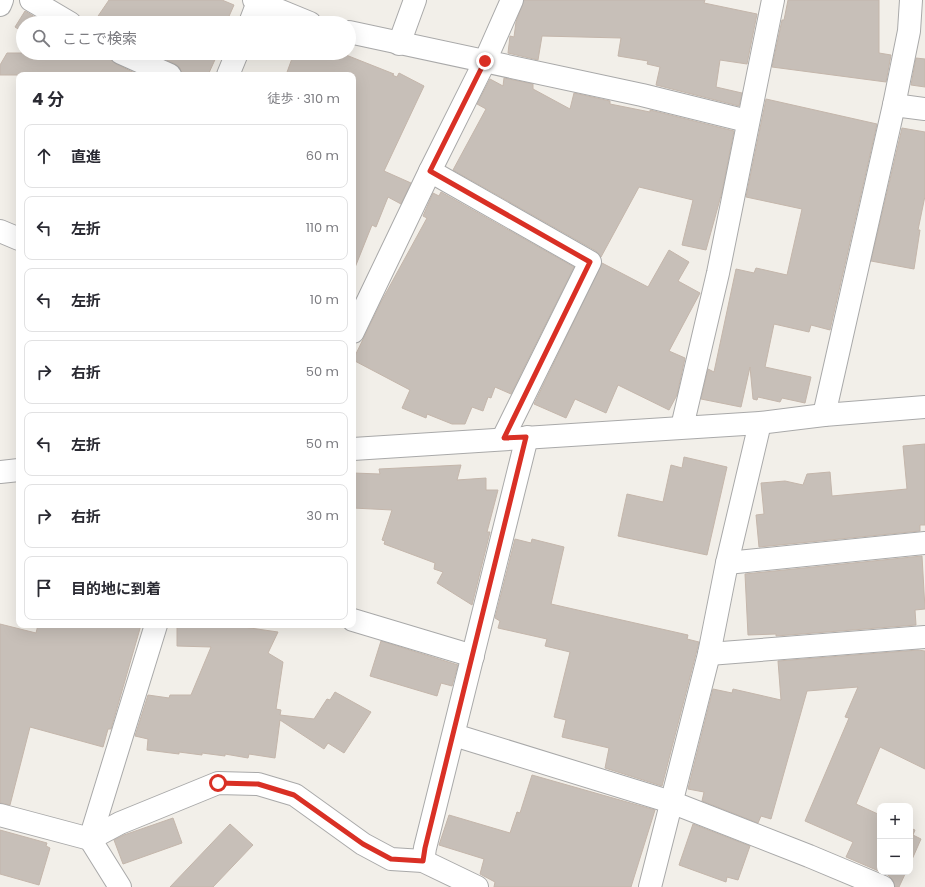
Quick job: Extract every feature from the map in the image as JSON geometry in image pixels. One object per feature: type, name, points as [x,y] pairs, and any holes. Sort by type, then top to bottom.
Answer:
[{"type":"street","points":[[0,5],[2,0]]},
{"type":"street","points":[[32,0],[58,16]]},
{"type":"street","points":[[399,44],[415,0]]},
{"type":"street","points":[[356,326],[430,171],[485,61],[512,0]]},
{"type":"street","points":[[682,427],[718,273],[771,0]]},
{"type":"street","points":[[824,415],[894,105],[909,31],[911,0]]},
{"type":"street","points":[[252,16],[256,1],[293,16]]},
{"type":"street","points":[[356,34],[642,95],[747,121]]},
{"type":"street","points":[[137,60],[163,72]]},
{"type":"street","points":[[229,72],[234,60]]},
{"type":"street","points":[[894,105],[925,109]]},
{"type":"street","points":[[430,171],[590,262],[504,438]]},
{"type":"street","points":[[0,231],[16,238]]},
{"type":"street","points":[[356,448],[760,423],[824,415],[925,407]]},
{"type":"street","points":[[650,887],[709,654],[727,563],[760,423]]},
{"type":"street","points":[[423,861],[526,437]]},
{"type":"street","points":[[0,472],[16,470]]},
{"type":"street","points":[[727,563],[925,543]]},
{"type":"street","points":[[356,621],[473,656]]},
{"type":"street","points":[[120,887],[90,838],[155,628]]},
{"type":"street","points":[[709,654],[925,637]]},
{"type":"street","points":[[454,736],[671,802],[809,856],[883,887]]},
{"type":"street","points":[[0,815],[90,838],[120,823],[218,783],[258,784],[294,795],[363,844],[391,859],[423,861],[477,887]]},
{"type":"building","points":[[109,0],[222,0],[234,5],[229,16],[98,16]]},
{"type":"building","points":[[524,0],[705,0],[704,3],[757,14],[747,64],[720,60],[716,87],[742,93],[739,106],[656,85],[660,67],[647,64],[648,61],[618,56],[621,38],[542,36],[538,60],[508,53],[510,36],[514,37],[516,22]]},
{"type":"building","points":[[788,0],[879,0],[879,53],[891,55],[886,82],[772,67]]},
{"type":"building","points":[[25,11],[33,16],[22,16]]},
{"type":"building","points":[[7,53],[16,53],[16,60],[111,60],[133,72],[16,72],[16,75],[0,75],[0,65]]},
{"type":"building","points":[[916,58],[925,59],[925,87],[911,85]]},
{"type":"building","points":[[356,59],[394,74],[392,75],[397,77],[399,73],[424,86],[384,171],[411,183],[401,204],[388,197],[376,227],[372,225],[356,265],[356,72],[287,72],[291,60]]},
{"type":"building","points":[[167,60],[215,60],[209,72],[181,72],[180,68]]},
{"type":"building","points":[[504,78],[533,84],[533,89],[570,109],[574,93],[610,101],[610,104],[650,112],[650,110],[734,131],[722,192],[706,250],[682,245],[693,200],[639,187],[601,257],[596,251],[453,170],[486,109],[477,104],[490,79],[503,86]]},
{"type":"building","points":[[766,99],[877,124],[830,330],[811,325],[809,332],[774,324],[765,367],[811,377],[805,403],[782,398],[780,402],[758,397],[757,400],[753,399],[750,367],[741,407],[701,399],[708,369],[714,372],[736,269],[754,273],[756,268],[787,275],[802,209],[746,197]]},
{"type":"building","points":[[902,128],[925,132],[925,196],[918,230],[920,230],[914,269],[871,261]]},
{"type":"building","points":[[441,192],[574,267],[511,394],[495,387],[491,398],[488,397],[483,411],[472,407],[465,424],[452,424],[427,414],[426,418],[402,408],[410,390],[356,362],[356,354],[381,302],[427,218],[423,216],[433,193],[439,196]]},
{"type":"building","points":[[669,250],[689,262],[678,281],[700,293],[669,351],[685,358],[677,395],[669,410],[618,385],[606,413],[575,399],[566,418],[534,404],[602,263],[648,287]]},
{"type":"building","points":[[925,444],[925,525],[920,525],[920,531],[759,547],[756,515],[764,514],[761,483],[785,481],[803,485],[807,474],[830,472],[832,496],[907,489],[903,446]]},
{"type":"building","points":[[684,457],[727,467],[707,555],[618,536],[627,494],[663,502],[671,465],[682,468]]},
{"type":"building","points":[[461,465],[457,480],[486,478],[486,490],[498,490],[487,532],[490,532],[472,605],[437,583],[443,572],[434,569],[435,563],[384,544],[385,541],[382,540],[392,510],[356,508],[356,473],[380,474],[379,469]]},
{"type":"building","points":[[515,539],[531,543],[532,539],[564,547],[551,604],[688,635],[687,639],[699,642],[662,786],[605,768],[609,748],[562,737],[566,720],[554,717],[570,652],[545,646],[547,639],[498,628],[500,621],[495,618]]},
{"type":"building","points":[[922,556],[925,609],[915,610],[916,625],[776,636],[776,634],[748,635],[745,574]]},
{"type":"building","points":[[0,624],[36,633],[37,628],[140,628],[111,729],[108,729],[103,747],[30,727],[10,805],[0,803]]},
{"type":"building","points":[[177,628],[250,628],[278,632],[268,653],[283,662],[276,709],[281,710],[280,715],[314,719],[327,699],[330,700],[335,692],[371,712],[344,753],[328,743],[324,749],[280,720],[275,758],[249,754],[248,758],[225,754],[225,756],[179,752],[179,754],[147,750],[148,739],[135,736],[148,695],[169,698],[170,695],[191,695],[211,647],[177,646]]},
{"type":"building","points":[[381,641],[458,665],[452,686],[441,683],[437,696],[370,676]]},
{"type":"building","points":[[918,650],[925,651],[925,769],[880,747],[856,804],[877,814],[877,871],[846,857],[853,842],[805,821],[849,718],[845,717],[858,687],[807,691],[771,819],[761,816],[758,823],[702,801],[704,792],[688,789],[713,689],[732,693],[733,689],[781,700],[778,661]]},
{"type":"building","points":[[532,775],[655,810],[631,887],[494,887],[495,882],[480,874],[484,859],[439,845],[449,815],[510,833],[517,812],[520,813]]},
{"type":"building","points":[[173,818],[182,843],[123,864],[114,840]]},
{"type":"building","points":[[230,824],[253,845],[213,887],[170,887]]},
{"type":"building","points":[[693,824],[750,846],[738,880],[727,877],[726,882],[679,865]]},
{"type":"building","points":[[0,830],[47,843],[46,846],[50,848],[39,885],[0,874]]},
{"type":"building","points":[[913,835],[921,839],[913,857]]},
{"type":"building","points":[[888,875],[905,875],[899,887],[895,887],[893,880]]},
{"type":"route","points":[[218,783],[258,784],[294,795],[363,844],[391,859],[423,861],[526,437],[504,438],[590,262],[430,171],[485,61]]}]
